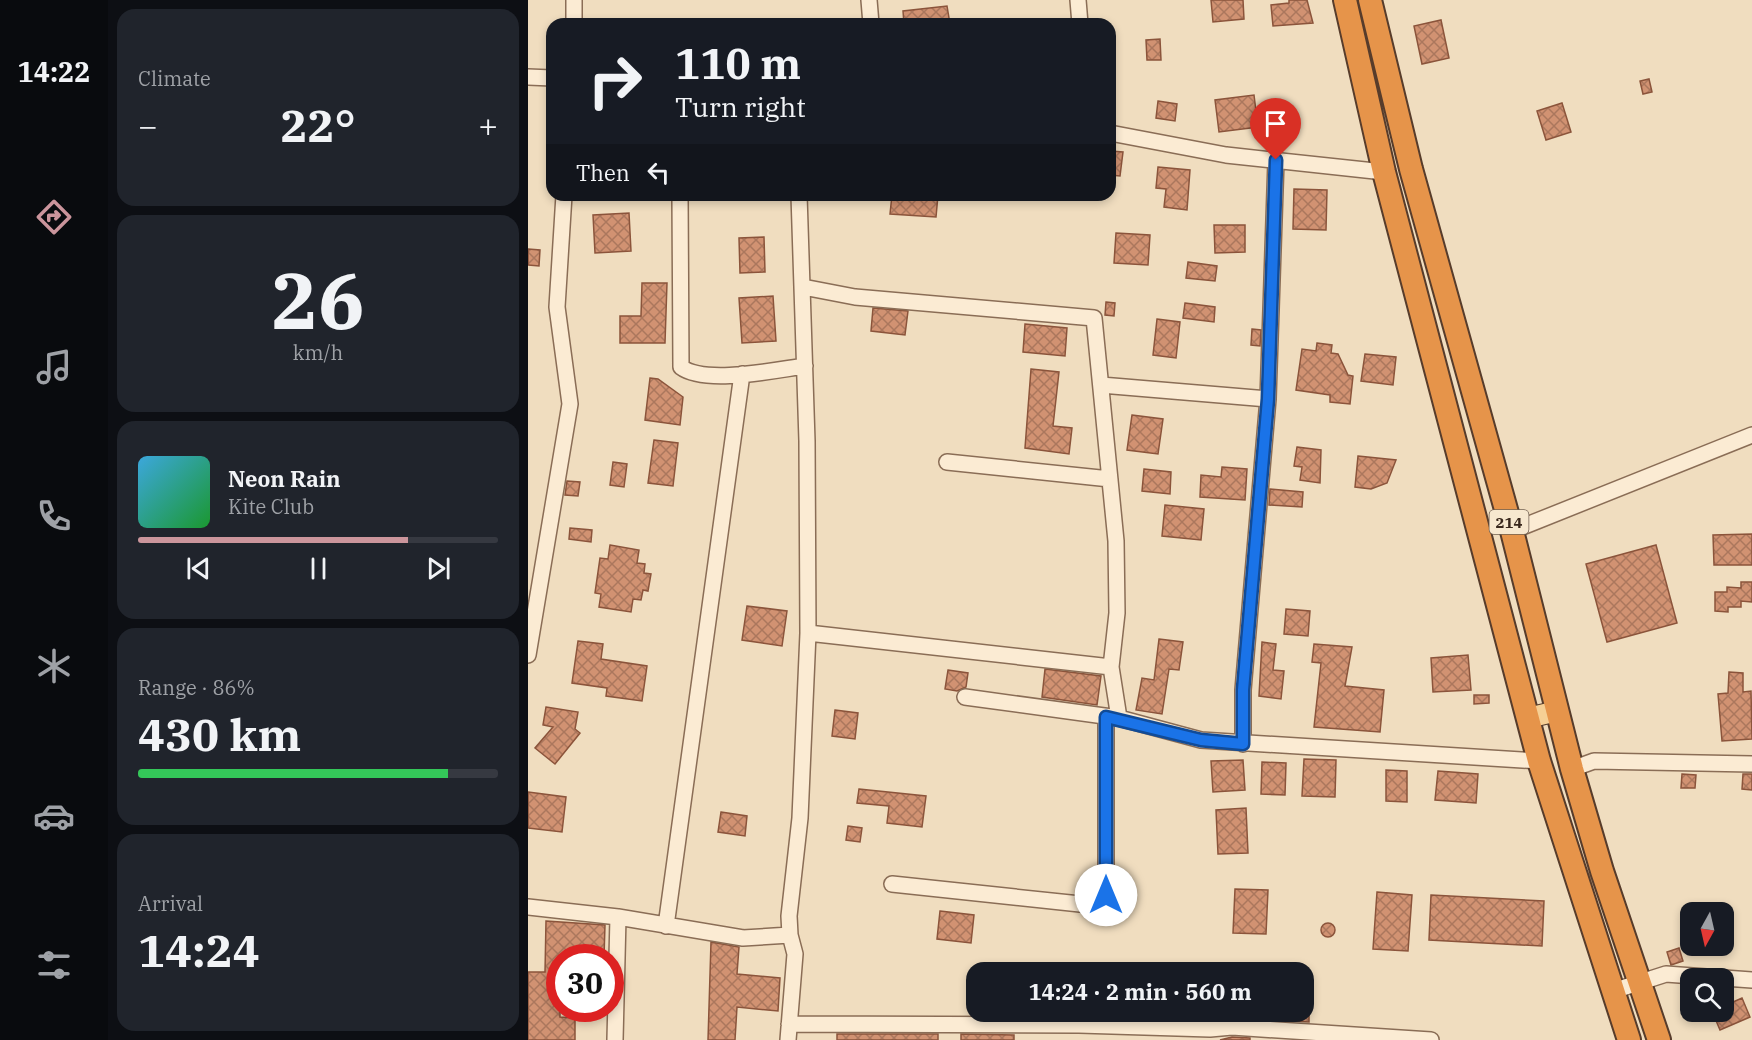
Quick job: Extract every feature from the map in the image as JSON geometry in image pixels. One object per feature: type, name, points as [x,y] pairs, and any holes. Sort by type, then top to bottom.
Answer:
[{"type":"highway","name":"214","points":[[1345,0],[1384,172],[1539,761],[1613,991],[1625,1038]]},
{"type":"highway","name":"214","points":[[1370,0],[1411,169],[1512,531],[1572,769],[1602,871],[1659,1040]]},
{"type":"main road","points":[[1528,718],[1557,711]]},
{"type":"street","points":[[574,0],[574,18]]},
{"type":"street","points":[[869,0],[870,18]]},
{"type":"street","points":[[1078,0],[1080,18]]},
{"type":"street","points":[[528,77],[546,78]]},
{"type":"street","points":[[1116,134],[1226,155],[1384,172]]},
{"type":"street","points":[[1243,744],[1243,690],[1268,399],[1276,160]]},
{"type":"street","points":[[528,655],[570,404],[557,307],[564,201]]},
{"type":"street","points":[[680,201],[681,367],[690,374],[742,374],[805,366]]},
{"type":"street","points":[[799,201],[805,366],[808,633],[800,818],[790,935],[795,954],[788,1032],[1079,1032],[1210,1030],[1232,1027],[1431,1040]]},
{"type":"street","points":[[803,287],[855,297],[1094,318],[1116,541],[1117,613],[1111,667],[1112,718],[1106,895],[1102,899],[1080,904],[892,884]]},
{"type":"street","points":[[666,926],[742,374]]},
{"type":"street","points":[[1101,385],[1268,399]]},
{"type":"street","points":[[1512,531],[1752,435]]},
{"type":"street","points":[[947,462],[1110,479]]},
{"type":"street","points":[[808,633],[1111,667]]},
{"type":"street","points":[[965,697],[1112,718],[1201,740],[1539,761]]},
{"type":"street","points":[[1572,769],[1594,761],[1752,764]]},
{"type":"street","points":[[528,907],[618,916],[743,938],[790,935]]},
{"type":"street","points":[[615,1040],[618,916]]},
{"type":"street","points":[[1613,991],[1666,975],[1680,976]]},
{"type":"street","points":[[1734,979],[1752,980]]},
{"type":"building","points":[[1211,0],[1243,0],[1244,19],[1213,22]]},
{"type":"building","points":[[1289,0],[1307,0],[1313,23],[1273,26],[1271,5],[1289,3]]},
{"type":"building","points":[[947,6],[949,18],[904,18],[903,11]]},
{"type":"building","points":[[1441,20],[1449,58],[1422,64],[1414,26]]},
{"type":"building","points":[[1160,39],[1161,60],[1147,60],[1146,40]]},
{"type":"building","points":[[1649,79],[1652,92],[1643,94],[1640,81]]},
{"type":"building","points":[[1254,95],[1258,127],[1219,132],[1215,100]]},
{"type":"building","points":[[1158,101],[1177,104],[1175,121],[1156,118]]},
{"type":"building","points":[[1562,103],[1571,132],[1546,140],[1537,111]]},
{"type":"building","points":[[1116,151],[1123,152],[1120,176],[1116,176]]},
{"type":"building","points":[[1158,167],[1190,170],[1187,210],[1164,207],[1166,189],[1156,188]]},
{"type":"building","points":[[1294,189],[1327,190],[1326,230],[1293,229]]},
{"type":"building","points":[[891,201],[937,201],[936,217],[890,214]]},
{"type":"building","points":[[629,213],[631,251],[595,253],[593,215]]},
{"type":"building","points":[[1214,225],[1245,225],[1245,252],[1215,253]]},
{"type":"building","points":[[1116,233],[1150,235],[1148,265],[1114,263]]},
{"type":"building","points":[[764,237],[765,272],[740,273],[739,238]]},
{"type":"building","points":[[528,249],[540,250],[539,266],[528,265]]},
{"type":"building","points":[[1188,262],[1217,266],[1215,281],[1186,278]]},
{"type":"building","points":[[642,283],[667,283],[665,343],[620,343],[620,316],[641,316]]},
{"type":"building","points":[[773,296],[776,341],[742,343],[739,298]]},
{"type":"building","points":[[1106,302],[1115,303],[1114,316],[1105,315]]},
{"type":"building","points":[[1185,303],[1215,307],[1214,322],[1183,318]]},
{"type":"building","points":[[873,308],[908,311],[905,335],[871,331]]},
{"type":"building","points":[[1157,319],[1180,322],[1176,358],[1153,355]]},
{"type":"building","points":[[1025,324],[1067,328],[1065,356],[1023,352]]},
{"type":"building","points":[[1252,329],[1261,330],[1260,346],[1251,345]]},
{"type":"building","points":[[1317,343],[1332,345],[1331,353],[1338,354],[1348,375],[1353,376],[1350,404],[1330,402],[1330,395],[1296,390],[1302,349],[1316,351]]},
{"type":"building","points":[[1365,354],[1396,357],[1393,385],[1361,381]]},
{"type":"building","points":[[1031,369],[1059,372],[1053,426],[1072,428],[1069,454],[1025,448]]},
{"type":"building","points":[[650,378],[658,379],[683,397],[680,425],[645,420]]},
{"type":"building","points":[[1132,415],[1163,419],[1158,454],[1127,450]]},
{"type":"building","points":[[654,440],[678,443],[673,486],[648,483]]},
{"type":"building","points":[[1297,447],[1321,450],[1320,483],[1300,480],[1302,467],[1294,466]]},
{"type":"building","points":[[1358,456],[1396,460],[1387,483],[1371,489],[1355,487]]},
{"type":"building","points":[[613,462],[627,464],[624,487],[610,485]]},
{"type":"building","points":[[1222,467],[1247,469],[1245,500],[1200,497],[1201,475],[1221,477]]},
{"type":"building","points":[[1144,469],[1171,472],[1170,494],[1142,491]]},
{"type":"building","points":[[567,481],[580,482],[578,496],[565,495]]},
{"type":"building","points":[[1270,489],[1303,492],[1302,507],[1269,505]]},
{"type":"building","points":[[1165,505],[1204,509],[1201,540],[1162,536]]},
{"type":"building","points":[[570,528],[592,530],[591,542],[569,539]]},
{"type":"building","points":[[1752,534],[1752,565],[1714,565],[1713,535]]},
{"type":"building","points":[[610,545],[639,550],[637,563],[645,564],[644,573],[651,574],[648,591],[643,590],[641,600],[633,599],[631,612],[599,607],[601,594],[595,593],[600,558],[608,559]]},
{"type":"building","points":[[1656,545],[1677,623],[1607,642],[1586,564]]},
{"type":"building","points":[[1741,582],[1752,582],[1752,602],[1741,601],[1741,607],[1728,607],[1728,612],[1715,611],[1715,592],[1727,592],[1727,587],[1741,588]]},
{"type":"building","points":[[747,606],[787,611],[782,646],[742,640]]},
{"type":"building","points":[[1286,609],[1310,611],[1308,636],[1284,634]]},
{"type":"building","points":[[1159,639],[1183,642],[1179,670],[1169,669],[1162,714],[1136,710],[1142,678],[1154,680]]},
{"type":"building","points":[[578,641],[603,644],[601,659],[647,666],[642,701],[606,696],[607,688],[572,683]]},
{"type":"building","points":[[1262,642],[1276,644],[1273,670],[1284,671],[1281,699],[1259,696]]},
{"type":"building","points":[[1314,644],[1352,647],[1345,686],[1384,690],[1380,732],[1314,727],[1321,663],[1312,662]]},
{"type":"building","points":[[1468,655],[1471,690],[1433,692],[1431,658]]},
{"type":"building","points":[[1045,669],[1101,676],[1097,705],[1042,697]]},
{"type":"building","points":[[948,670],[968,673],[966,687],[957,691],[945,689]]},
{"type":"building","points":[[1729,672],[1743,673],[1743,692],[1751,691],[1752,739],[1722,741],[1718,694],[1728,693]]},
{"type":"building","points":[[1474,695],[1489,695],[1489,703],[1474,704]]},
{"type":"building","points":[[546,707],[578,712],[575,729],[580,733],[555,764],[535,748],[553,727],[543,725]]},
{"type":"building","points":[[835,710],[858,713],[855,739],[832,736]]},
{"type":"building","points":[[1304,759],[1336,760],[1335,797],[1302,796]]},
{"type":"building","points":[[1243,760],[1245,790],[1213,792],[1211,761]]},
{"type":"building","points":[[1262,762],[1286,763],[1285,795],[1261,794]]},
{"type":"building","points":[[1386,770],[1407,771],[1407,802],[1386,801]]},
{"type":"building","points":[[1438,771],[1478,774],[1476,803],[1435,800]]},
{"type":"building","points":[[1682,774],[1696,775],[1695,788],[1681,788]]},
{"type":"building","points":[[1743,774],[1752,774],[1752,790],[1742,789]]},
{"type":"building","points":[[859,789],[926,796],[922,827],[887,823],[889,806],[857,803]]},
{"type":"building","points":[[528,792],[566,797],[562,832],[528,828]]},
{"type":"building","points":[[1246,808],[1248,853],[1218,854],[1216,810]]},
{"type":"building","points":[[721,812],[747,816],[745,836],[718,832]]},
{"type":"building","points":[[848,826],[862,828],[860,842],[846,840]]},
{"type":"building","points":[[1235,889],[1268,890],[1266,934],[1233,933]]},
{"type":"building","points":[[1377,892],[1412,895],[1408,951],[1373,949]]},
{"type":"building","points":[[1431,895],[1544,901],[1542,946],[1429,940]]},
{"type":"building","points":[[940,911],[974,915],[971,943],[937,939]]},
{"type":"building","points":[[546,921],[605,925],[604,944],[546,944],[546,1022],[575,1022],[575,1040],[528,1040],[528,972],[545,972]]},
{"type":"building","points":[[1325,923],[1331,923],[1335,930],[1331,937],[1325,937],[1321,933],[1321,927]]},
{"type":"building","points":[[711,942],[739,947],[737,974],[780,978],[778,1011],[737,1007],[735,1040],[708,1040]]},
{"type":"building","points":[[1679,948],[1683,961],[1671,965],[1667,952]]},
{"type":"building","points":[[1742,998],[1750,1017],[1720,1030],[1717,1022],[1734,1022],[1734,1002]]},
{"type":"building","points":[[837,1034],[938,1034],[938,1040],[837,1040]]},
{"type":"building","points":[[961,1034],[1014,1035],[1014,1040],[961,1040]]},
{"type":"building","points":[[1232,1037],[1250,1038],[1250,1040],[1220,1040]]},
{"type":"route","points":[[1106,895],[1106,717],[1119,718],[1201,740],[1243,744],[1243,690],[1268,399],[1276,160]]}]
